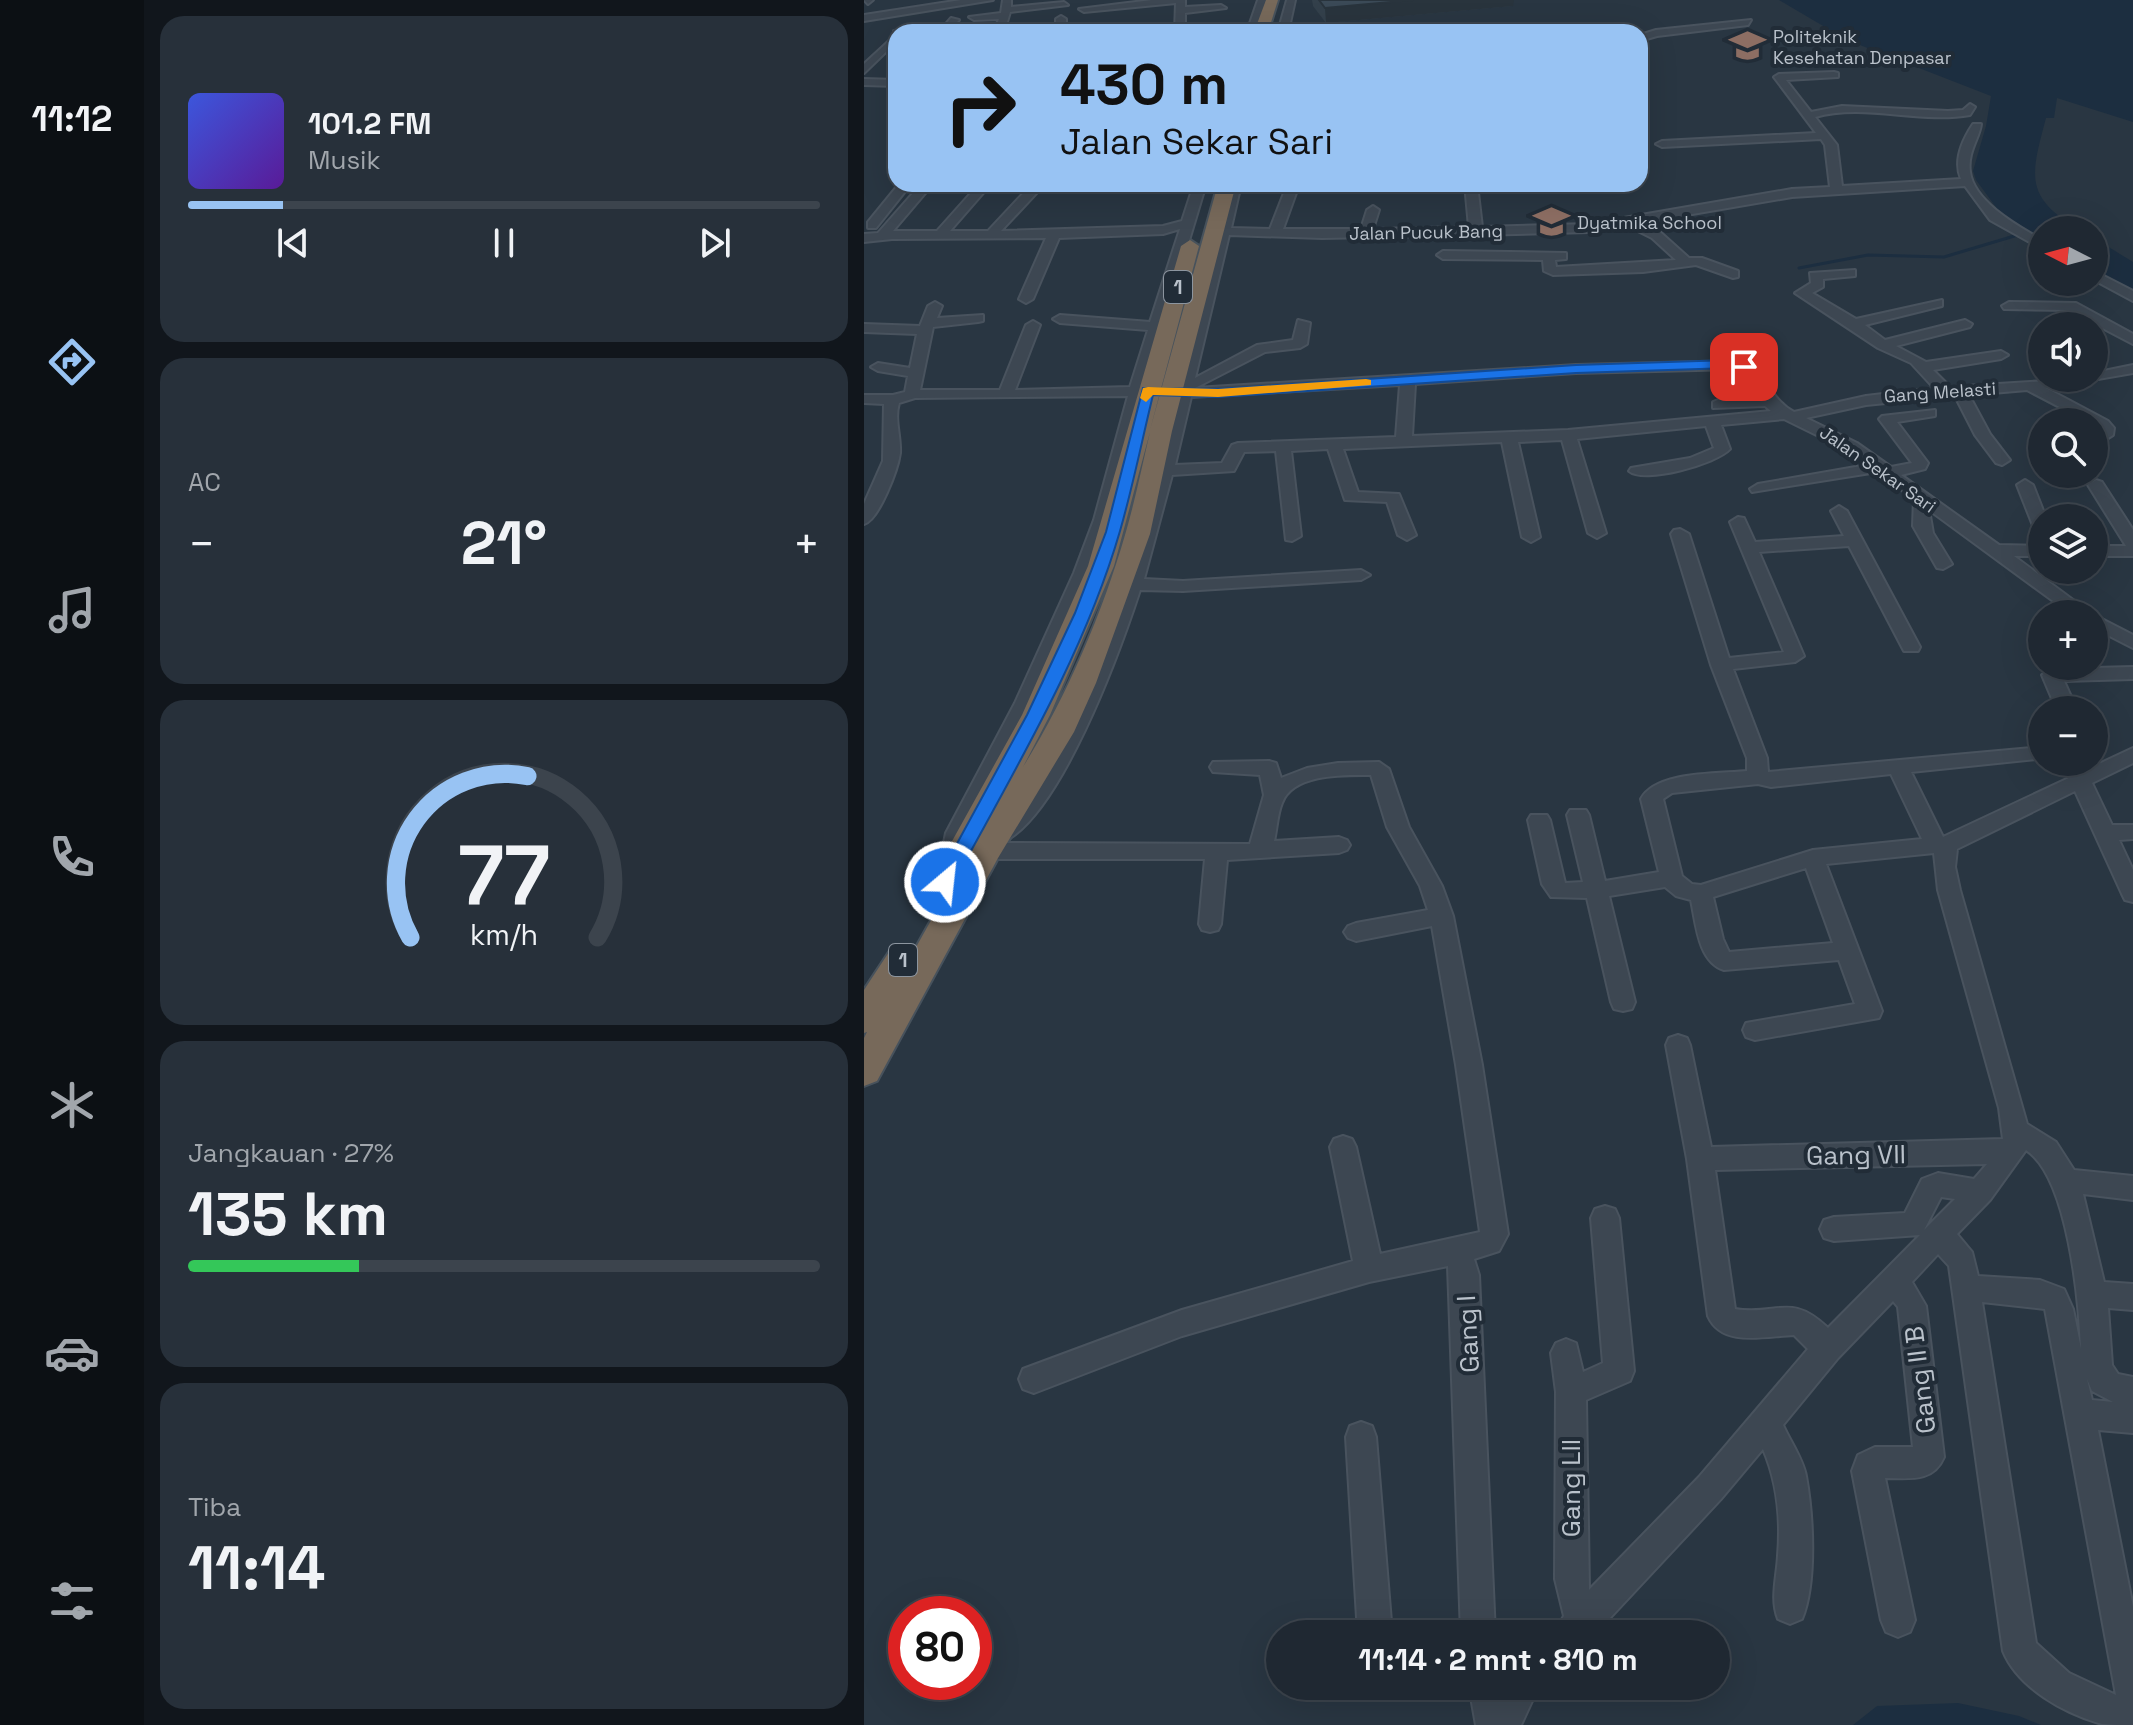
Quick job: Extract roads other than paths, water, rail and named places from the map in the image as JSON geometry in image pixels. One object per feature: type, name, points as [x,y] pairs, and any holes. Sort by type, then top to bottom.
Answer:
[{"type":"highway","points":[[1264,24],[1272,0]]},
{"type":"highway","points":[[1279,24],[1284,0]]},
{"type":"highway","name":"1","points":[[864,1071],[1059,732],[1123,580],[1138,534],[1166,390],[1178,270],[1214,192]]},
{"type":"highway","name":"1","points":[[864,1019],[894,975],[1036,715],[1082,613],[1166,390],[1220,231],[1217,192]]},
{"type":"highway","points":[[953,867],[992,844]]},
{"type":"street","points":[[864,18],[927,3],[989,0]]},
{"type":"street","points":[[1254,24],[1262,0]]},
{"type":"street","points":[[1285,24],[1291,0]]},
{"type":"street","points":[[974,17],[1004,16],[1064,5]]},
{"type":"street","points":[[1129,11],[1181,6]]},
{"type":"street","points":[[1163,17],[1181,6]]},
{"type":"street","points":[[1084,9],[1181,6],[1215,9],[1211,21]]},
{"type":"street","points":[[903,24],[907,10]]},
{"type":"street","points":[[934,24],[941,10]]},
{"type":"street","points":[[1004,16],[1017,21]]},
{"type":"street","points":[[1061,19],[1061,24]]},
{"type":"street","points":[[952,24],[954,20]]},
{"type":"street","points":[[1648,36],[1748,22]]},
{"type":"street","points":[[864,25],[888,28]]},
{"type":"street","points":[[877,44],[888,44]]},
{"type":"street","points":[[864,70],[888,48]]},
{"type":"street","points":[[1834,75],[1779,77],[1831,145],[1836,188]]},
{"type":"street","points":[[864,82],[888,83]]},
{"type":"street","points":[[1807,116],[1838,111],[1948,115],[1966,113],[1970,107]]},
{"type":"street","points":[[1977,126],[1967,142],[1964,173],[1988,210],[2012,230],[2028,238]]},
{"type":"street","points":[[1662,144],[1824,136]]},
{"type":"street","name":"Jalan Pucuk Bang","points":[[1220,231],[1443,233],[1589,228],[1792,193],[1969,182]]},
{"type":"street","points":[[864,237],[899,192]]},
{"type":"street","points":[[882,236],[920,192]]},
{"type":"street","points":[[941,234],[978,192]]},
{"type":"street","points":[[991,235],[1030,192]]},
{"type":"street","points":[[992,844],[1032,808],[1053,774],[1107,660],[1134,584],[1165,470],[1166,390],[1156,327],[1178,270],[1186,224],[1212,192]]},
{"type":"street","points":[[1472,192],[1476,231]]},
{"type":"street","points":[[1275,233],[1290,193]]},
{"type":"street","points":[[1348,251],[1364,233],[1373,210]]},
{"type":"street","points":[[1631,223],[1656,235],[1687,263]]},
{"type":"street","points":[[864,237],[1054,235],[1163,230],[1186,224]]},
{"type":"street","points":[[1364,233],[1370,251]]},
{"type":"street","points":[[1443,233],[1442,260],[1492,263],[1575,255]]},
{"type":"street","points":[[1026,299],[1054,235]]},
{"type":"street","points":[[1549,256],[1549,268],[1553,271],[1610,270],[1700,261],[1733,274]]},
{"type":"street","points":[[1610,270],[1615,288]]},
{"type":"street","points":[[1850,273],[1815,276],[1818,284],[1802,293],[1883,345],[1924,367],[1953,392],[2002,460]]},
{"type":"street","points":[[2108,283],[2133,297]]},
{"type":"street","points":[[1854,324],[1937,303]]},
{"type":"street","points":[[864,399],[893,400],[915,394],[912,391],[935,306]]},
{"type":"street","points":[[2009,306],[2074,307],[2133,340]]},
{"type":"street","points":[[864,328],[928,326],[978,318]]},
{"type":"street","points":[[1060,319],[1156,327]]},
{"type":"street","points":[[1166,390],[1205,379],[1262,348],[1300,344],[1303,323]]},
{"type":"street","points":[[1883,345],[1965,324]]},
{"type":"street","points":[[1006,395],[1033,325]]},
{"type":"street","points":[[1924,367],[2001,355]]},
{"type":"street","name":"Jalan Sekar Sari","points":[[915,394],[1006,395],[1166,390],[1218,393],[1576,369],[1730,364],[1748,370],[1769,401],[1790,416],[1835,436],[2064,600]]},
{"type":"street","points":[[878,367],[917,373]]},
{"type":"street","name":"Gang Melasti","points":[[2108,375],[2133,369]]},
{"type":"street","points":[[2112,374],[2133,389]]},
{"type":"street","points":[[1404,441],[1408,380]]},
{"type":"street","name":"Gang Melasti","points":[[1165,470],[1228,468],[1237,449],[1568,435],[1790,416],[1842,402],[1898,394],[2028,387]]},
{"type":"street","points":[[2042,392],[2072,408]]},
{"type":"street","points":[[864,519],[885,477],[892,453],[888,412],[893,400]]},
{"type":"street","points":[[1718,405],[1769,401]]},
{"type":"street","points":[[1758,489],[1919,466],[1920,463],[1887,419],[1930,413]]},
{"type":"street","points":[[1637,471],[1700,461],[1716,454],[1722,449],[1722,443],[1712,422]]},
{"type":"street","points":[[1568,435],[1597,533]]},
{"type":"street","points":[[1509,438],[1531,537]]},
{"type":"street","points":[[1334,444],[1351,497],[1393,497],[1407,535]]},
{"type":"street","points":[[1283,446],[1292,536]]},
{"type":"street","points":[[2025,485],[2033,504]]},
{"type":"street","points":[[2098,488],[2133,544]]},
{"type":"street","points":[[1922,499],[1918,515],[1920,526],[1943,564]]},
{"type":"street","points":[[1839,511],[1911,647]]},
{"type":"street","points":[[1721,665],[1795,656],[1738,522]]},
{"type":"street","points":[[1680,534],[1721,665],[1757,758],[1758,777]]},
{"type":"street","points":[[1750,547],[1854,541]]},
{"type":"street","points":[[1996,550],[2028,551]]},
{"type":"street","points":[[2108,551],[2133,551]]},
{"type":"street","points":[[1134,584],[1183,586],[1361,575]]},
{"type":"street","points":[[2108,628],[2133,642]]},
{"type":"street","points":[[2111,630],[2133,630]]},
{"type":"street","points":[[2061,696],[2052,675],[2133,673]]},
{"type":"street","points":[[2028,753],[1771,780],[1758,777],[1668,786],[1655,793],[1652,799],[1671,878],[1682,890],[1701,893],[1813,858],[1942,844],[2133,755]]},
{"type":"street","points":[[1220,767],[1269,768],[1274,795],[1265,835],[1258,850]]},
{"type":"street","points":[[1584,1620],[1710,1488],[1828,1348],[1980,1192],[2014,1141],[1949,890],[1942,844],[1898,767]]},
{"type":"street","points":[[1034,1379],[1182,1323],[1369,1269],[1489,1242],[1494,1229],[1442,916],[1431,886],[1398,827],[1379,769],[1308,774],[1285,785],[1274,795]]},
{"type":"street","points":[[2081,781],[2133,894]]},
{"type":"street","points":[[1578,815],[1623,1002]]},
{"type":"street","points":[[1539,820],[1553,884],[1559,891],[1598,890],[1671,878]]},
{"type":"street","points":[[2106,833],[2133,832]]},
{"type":"street","points":[[992,844],[1217,851],[1339,845]]},
{"type":"street","points":[[1210,924],[1217,851]]},
{"type":"street","points":[[1755,1030],[1870,1011],[1813,858]]},
{"type":"street","points":[[1701,893],[1714,944],[1719,958],[1724,961],[1848,951]]},
{"type":"street","points":[[1356,932],[1442,916]]},
{"type":"street","points":[[1678,1045],[1726,1321],[1732,1324],[1800,1321],[1828,1348]]},
{"type":"street","points":[[2014,1141],[2047,1150],[2066,1181],[2093,1294],[2097,1365],[2103,1381],[2112,1387],[2133,1391]]},
{"type":"street","name":"Gang VII","points":[[1700,1159],[2014,1141]]},
{"type":"street","points":[[1343,1147],[1369,1269]]},
{"type":"street","points":[[2066,1181],[2133,1188]]},
{"type":"street","points":[[1834,1229],[1913,1225],[1932,1187],[1938,1185],[1980,1192]]},
{"type":"street","points":[[1571,1392],[1619,1371],[1605,1218]]},
{"type":"street","points":[[1939,1234],[1962,1261],[2020,1651],[2030,1665],[2073,1695],[2133,1719]]},
{"type":"street","name":"Gang I","points":[[1458,1251],[1465,1275],[1468,1313],[1478,1620]]},
{"type":"street","name":"Gang II B","points":[[1892,1284],[1906,1294],[1912,1306],[1928,1445],[1928,1457],[1923,1462],[1875,1463],[1869,1466],[1868,1471],[1898,1620]]},
{"type":"street","points":[[1966,1288],[2040,1293],[2054,1298],[2081,1414],[2133,1693]]},
{"type":"street","points":[[2093,1294],[2133,1297]]},
{"type":"street","name":"Gang Lll","points":[[1566,1353],[1571,1392],[1571,1579],[1576,1620]]},
{"type":"street","points":[[2081,1414],[2133,1418]]},
{"type":"street","points":[[1766,1422],[1790,1474],[1795,1552],[1790,1607]]},
{"type":"street","points":[[1361,1437],[1374,1620]]},
{"type":"street","points":[[1489,1700],[1494,1725]]},
{"type":"street","points":[[1503,1725],[1515,1700]]},
{"type":"water","points":[[1779,0],[2133,0],[2133,122],[2057,98],[2054,118],[2046,118],[2035,170],[2040,195],[2060,216],[2028,216],[2028,232],[1998,210],[1973,171],[1991,96],[1847,40]]},
{"type":"water","points":[[2108,247],[2133,262],[2133,293],[2108,280]]},
{"type":"water","points":[[1958,1703],[2019,1716],[2041,1725],[1853,1725],[1877,1706]]},
{"type":"waterway","points":[[1799,268],[1868,255],[1944,257],[2021,234]]},
{"type":"place","name":"Politeknik Kesehatan Denpasar","points":[[1747,46]]},
{"type":"place","name":"Dyatmika School","points":[[1551,222]]}]
